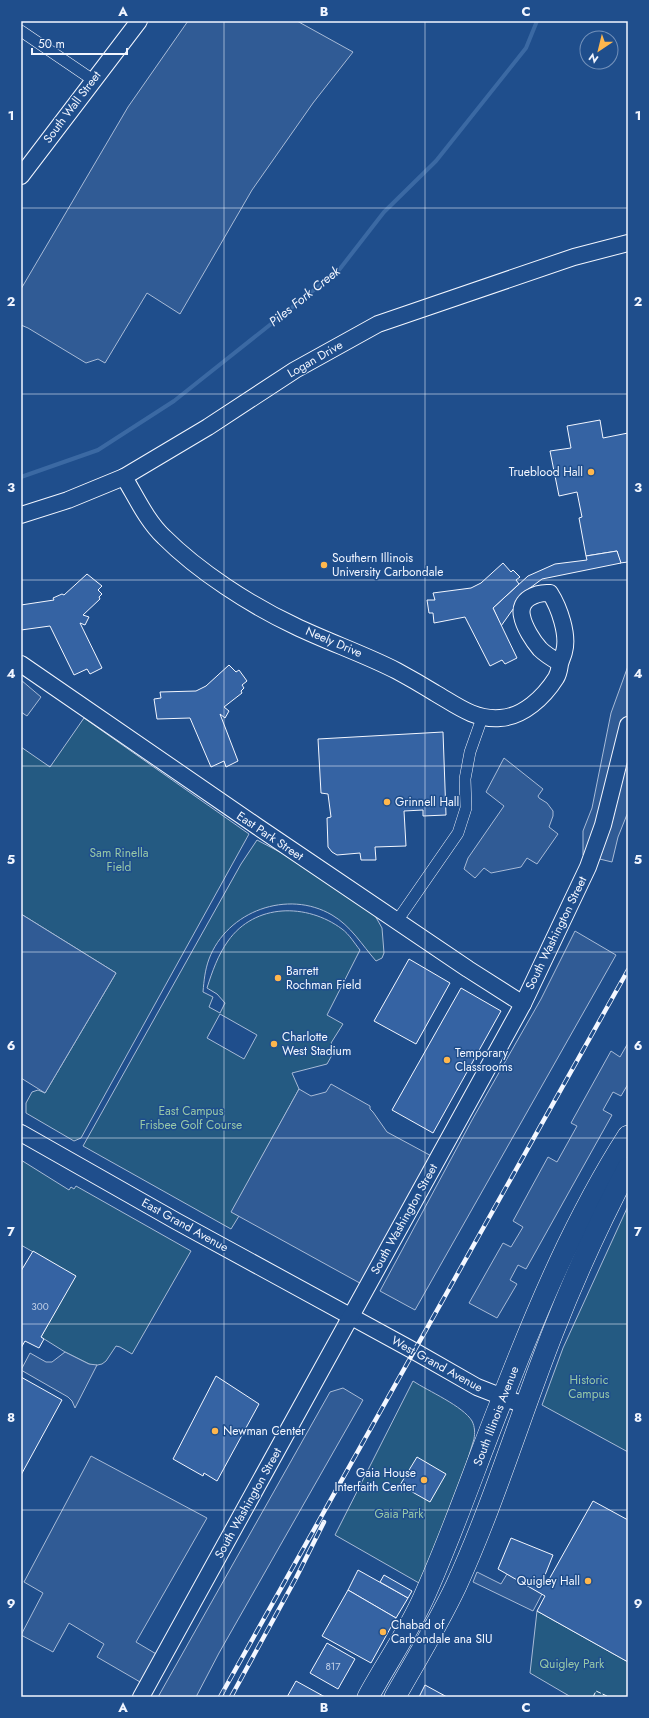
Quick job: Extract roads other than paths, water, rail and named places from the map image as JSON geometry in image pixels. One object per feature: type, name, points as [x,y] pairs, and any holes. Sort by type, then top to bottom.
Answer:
[{"type":"highway","name":"South Illinois Avenue","points":[[368,1697],[407,1631],[423,1600],[451,1533],[502,1397],[554,1276],[581,1219],[613,1160],[628,1136]]},
{"type":"highway","name":"South Illinois Avenue","points":[[395,1697],[442,1614],[456,1586],[499,1480],[553,1333],[589,1244],[628,1168]]},
{"type":"street","name":"South Wall Street","points":[[21,176],[139,21]]},
{"type":"street","points":[[21,31],[93,80]]},
{"type":"street","name":"Logan Drive","points":[[21,515],[68,500],[124,477],[208,427],[295,370],[378,324],[574,257],[628,243]]},
{"type":"street","name":"Neely Drive","points":[[124,477],[142,507],[163,536],[189,559],[236,593],[294,626],[371,657],[410,678],[458,708],[482,718],[502,718],[518,713],[533,704],[546,693],[560,672],[560,663]]},
{"type":"street","name":"East Park Street","points":[[21,664],[258,827],[523,1004]]},
{"type":"street","points":[[397,921],[458,833],[466,808],[465,779],[470,752],[482,718]]},
{"type":"street","name":"South Washington Street","points":[[141,1697],[523,1004],[588,867],[603,825],[628,725]]},
{"type":"street","name":"East Grand Avenue","points":[[21,1133],[176,1221],[351,1316]]},
{"type":"street","name":"West Grand Avenue","points":[[351,1316],[476,1387],[526,1406]]},
{"type":"waterway","name":"Piles Fork Creek","points":[[21,477],[98,450],[174,401],[339,270],[384,212],[436,161],[526,48],[537,21]]},
{"type":"railway","points":[[220,1697],[628,970]]},
{"type":"railway","points":[[231,1697],[296,1578],[324,1522]]},
{"type":"place","name":"Trueblood Hall","points":[[591,472]]},
{"type":"place","name":"Southern Illinois University Carbondale","points":[[324,565]]},
{"type":"place","name":"Grinnell Hall","points":[[387,802]]},
{"type":"place","name":"Barrett Rochman Field","points":[[278,978]]},
{"type":"place","name":"Charlotte West Stadium","points":[[274,1044]]},
{"type":"place","name":"Temporary Classrooms","points":[[447,1060]]},
{"type":"place","name":"Newman Center","points":[[215,1431]]},
{"type":"place","name":"Gaia House Interfaith Center","points":[[424,1480]]},
{"type":"place","name":"Quigley Hall","points":[[588,1581]]},
{"type":"place","name":"Chabad of Carbondale ana SIU","points":[[383,1632]]},
{"type":"park label","name":"Sam Rinella Field","points":[[119,860]]},
{"type":"park label","name":"East Campus Frisbee Golf Course","points":[[191,1118]]},
{"type":"park label","name":"Historic Campus","points":[[589,1387]]},
{"type":"park label","name":"Gaia Park","points":[[399,1514]]},
{"type":"park label","name":"Quigley Park","points":[[572,1664]]}]
